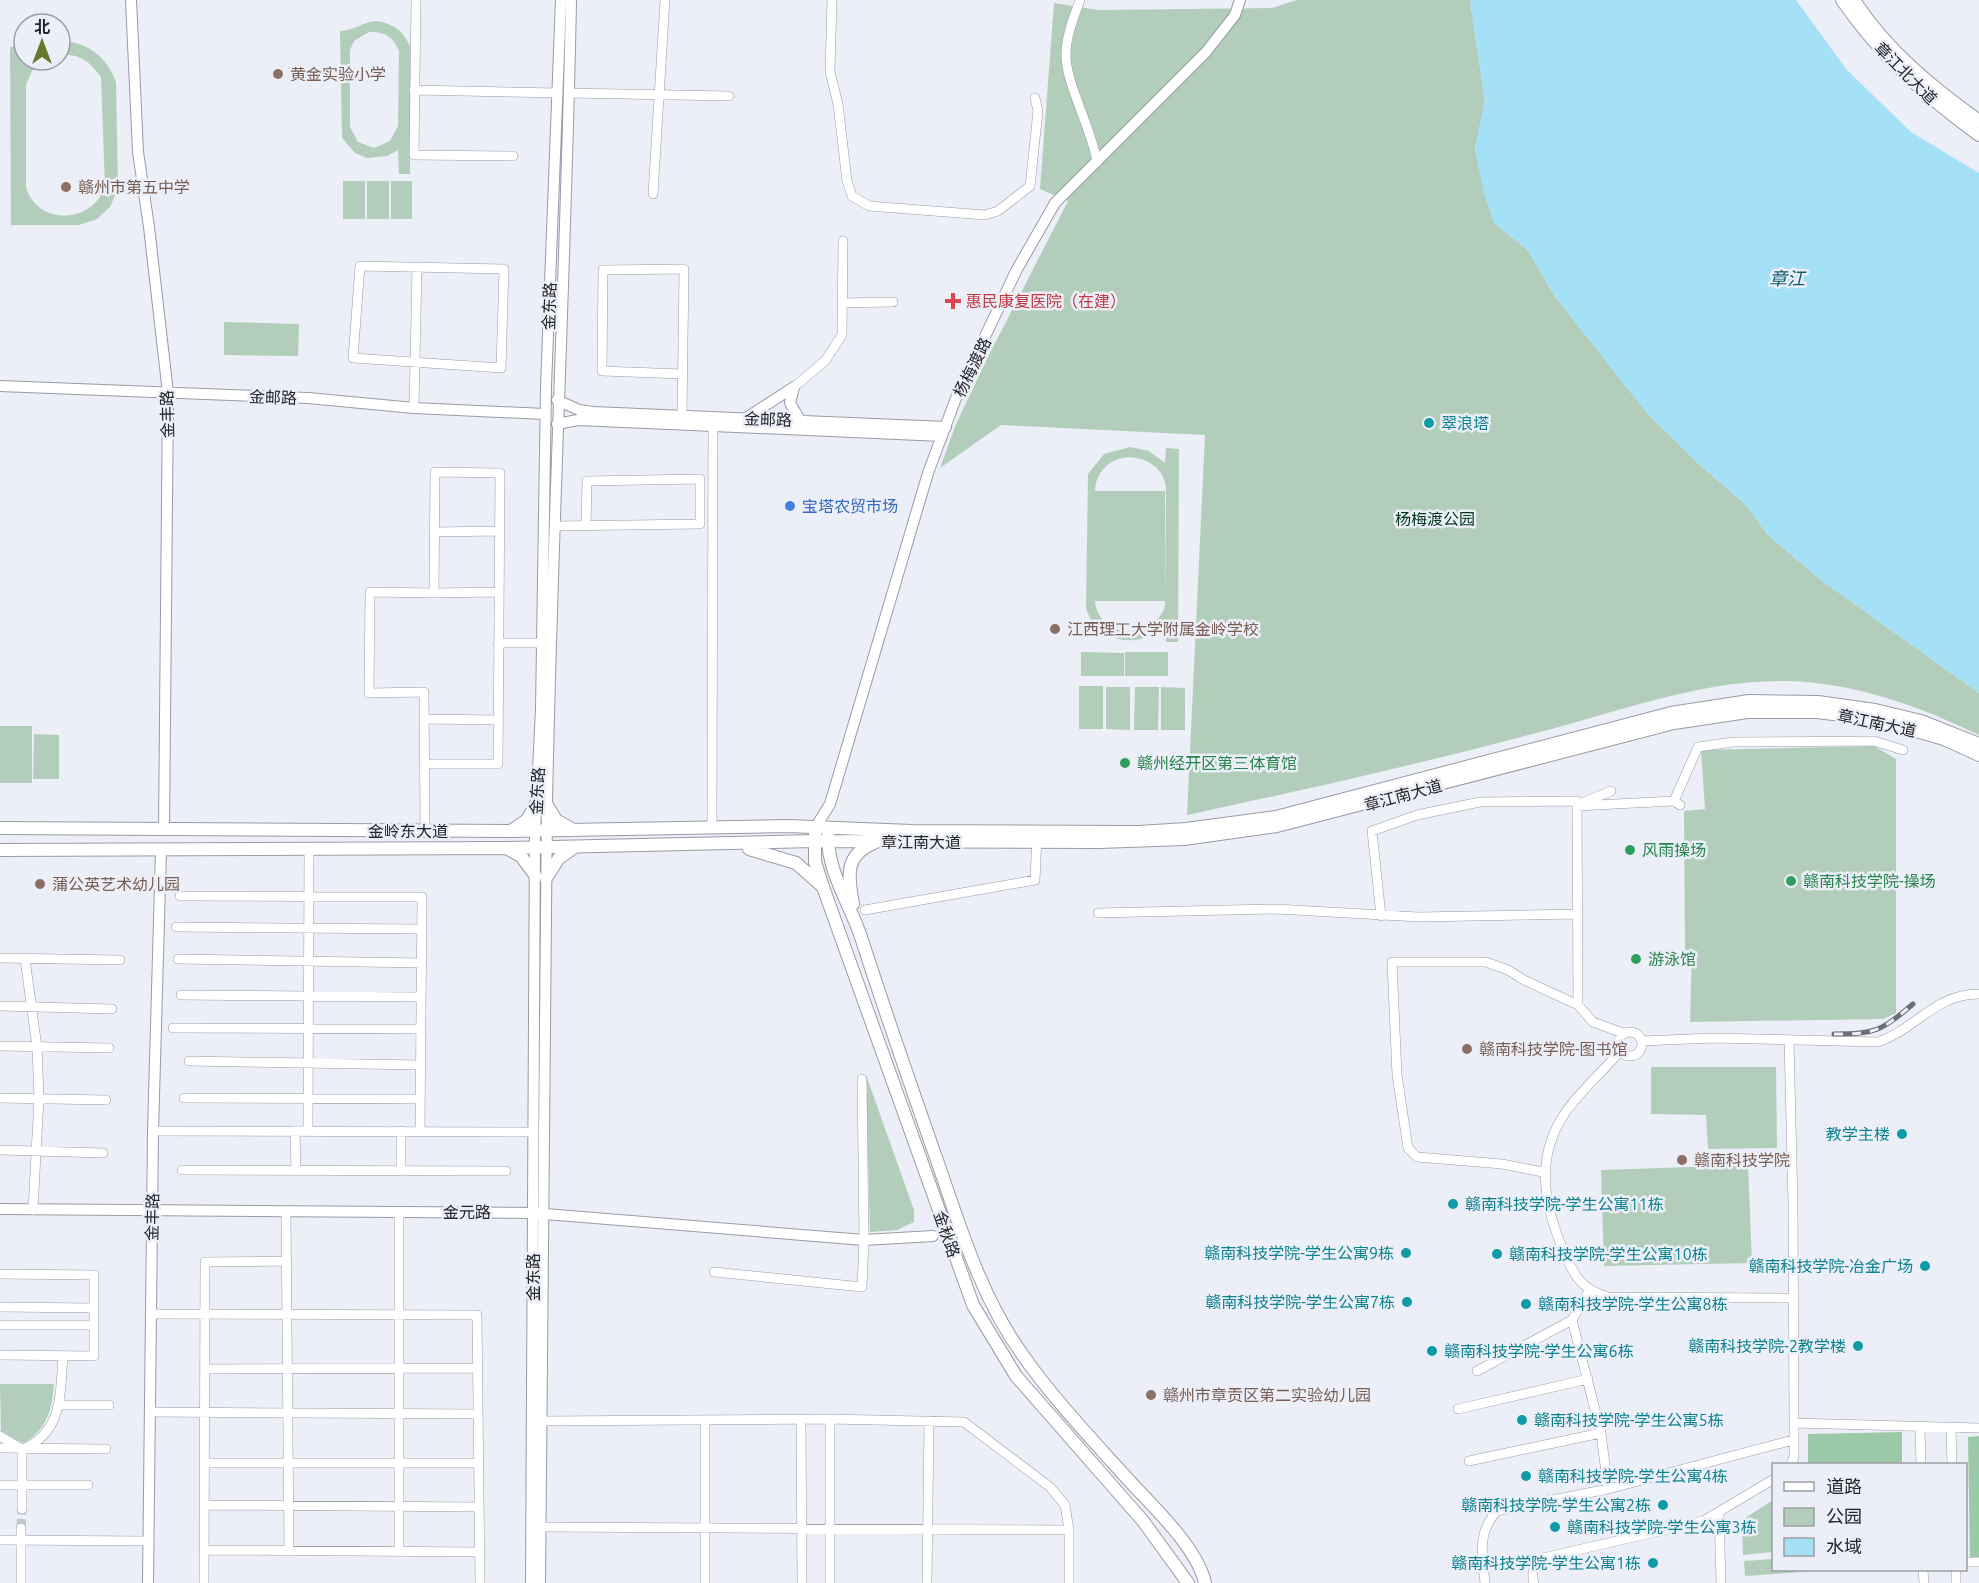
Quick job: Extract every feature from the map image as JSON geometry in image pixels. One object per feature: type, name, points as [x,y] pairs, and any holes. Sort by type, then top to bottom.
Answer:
[{"type":"main road","name":"章江北大道","points":[[1842,0],[1876,43],[1932,102],[1979,135]]},
{"type":"main road","name":"章江北大道","points":[[1854,0],[1883,39],[1907,63],[1941,93],[1979,121]]},
{"type":"main road","name":"章江南大道","points":[[1713,710],[1772,700],[1848,705],[1921,721],[1979,744]]},
{"type":"main road","name":"章江南大道","points":[[821,835],[876,842],[1227,829],[1330,804],[1671,713],[1713,710],[1846,715],[1918,731],[1979,755]]},
{"type":"main road","points":[[510,831],[527,820],[541,804],[561,825],[580,831]]},
{"type":"main road","name":"金岭东大道","points":[[0,828],[580,831],[712,827],[821,835]]},
{"type":"main road","name":"金岭东大道","points":[[0,850],[541,848],[730,844],[821,835]]},
{"type":"main road","name":"章江南大道","points":[[821,835],[1037,837]]},
{"type":"main road","name":"金秋路","points":[[821,835],[815,862],[974,1305],[1016,1376],[1143,1521],[1188,1583]]},
{"type":"main road","name":"金秋路","points":[[821,835],[858,928],[963,1235],[988,1297],[1009,1334],[1032,1367],[1093,1442],[1165,1521],[1198,1565],[1205,1583]]},
{"type":"main road","points":[[858,928],[849,880],[851,866],[862,848],[876,842]]},
{"type":"main road","points":[[730,844],[785,858],[801,867],[824,887]]},
{"type":"main road","points":[[507,848],[521,856],[541,877],[559,858],[575,847]]},
{"type":"street","name":"金丰路","points":[[131,0],[138,152],[168,393],[164,829]]},
{"type":"street","points":[[416,0],[414,155],[513,156]]},
{"type":"street","name":"金东路","points":[[541,804],[556,526],[564,93],[561,0]]},
{"type":"street","name":"金东路","points":[[531,1583],[538,1213],[545,414],[571,0]]},
{"type":"street","points":[[653,194],[665,0]]},
{"type":"street","points":[[831,0],[830,72],[838,104],[847,181],[852,196],[870,206],[985,214],[998,211],[1029,186],[1037,132],[1038,111],[1035,98]]},
{"type":"street","points":[[1080,0],[1068,36],[1065,57],[1094,142],[1097,162]]},
{"type":"street","name":"杨梅渡路","points":[[821,835],[928,473],[956,398],[1016,271],[1055,203],[1206,52],[1235,15],[1240,0]]},
{"type":"street","points":[[414,90],[729,96]]},
{"type":"street","points":[[746,418],[794,387],[832,352],[842,335],[843,241]]},
{"type":"street","points":[[360,266],[504,269],[501,368],[415,363],[353,358],[360,266]]},
{"type":"street","points":[[414,408],[417,267]]},
{"type":"street","points":[[682,415],[683,374],[684,269],[603,270],[602,371],[683,374]]},
{"type":"street","points":[[843,303],[893,302]]},
{"type":"street","name":"金邮路","points":[[0,386],[308,398],[414,408],[545,414]]},
{"type":"street","points":[[794,387],[790,403],[800,420]]},
{"type":"street","name":"金邮路","points":[[557,400],[579,410],[593,412],[682,415],[713,422],[746,418],[800,420],[944,431]]},
{"type":"street","name":"金邮路","points":[[557,424],[578,420],[713,422],[944,431]]},
{"type":"street","points":[[712,827],[713,422]]},
{"type":"street","points":[[424,764],[498,764],[500,473],[435,472],[434,593]]},
{"type":"street","points":[[556,526],[586,526],[700,524],[700,479],[587,482],[586,526]]},
{"type":"street","points":[[435,532],[499,531]]},
{"type":"street","points":[[425,831],[424,692],[369,693],[370,592],[499,592]]},
{"type":"street","points":[[498,643],[542,643]]},
{"type":"street","points":[[424,719],[498,720]]},
{"type":"street","points":[[1576,806],[1677,803],[1698,747],[1733,742],[1874,741],[1903,750]]},
{"type":"street","points":[[1576,806],[1611,791]]},
{"type":"street","points":[[1381,916],[1372,831],[1417,815],[1480,802],[1576,801],[1578,1005]]},
{"type":"street","points":[[865,910],[1035,879],[1037,837]]},
{"type":"street","points":[[308,1131],[309,848]]},
{"type":"street","name":"金丰路","points":[[148,1583],[153,1131],[161,850]]},
{"type":"street","name":"金东路","points":[[540,1583],[543,1421],[538,1213],[533,1132],[541,877]]},
{"type":"street","points":[[180,896],[422,897],[420,1131]]},
{"type":"street","points":[[1098,913],[1276,909],[1381,916],[1577,914]]},
{"type":"street","points":[[177,927],[422,929]]},
{"type":"street","points":[[0,958],[120,960]]},
{"type":"street","points":[[26,959],[37,1047],[39,1098],[33,1210]]},
{"type":"street","points":[[178,959],[308,963],[422,963]]},
{"type":"street","points":[[1543,1172],[1502,1164],[1417,1157],[1408,1148],[1397,1075],[1392,962],[1486,962],[1508,970],[1578,1005],[1593,1022],[1623,1034],[1633,1032],[1642,1041],[1714,1038],[1878,1042],[1893,1036],[1946,1001],[1961,994],[1979,994]]},
{"type":"street","points":[[181,995],[421,998]]},
{"type":"street","points":[[0,1006],[112,1008]]},
{"type":"street","points":[[173,1028],[421,1029]]},
{"type":"street","points":[[1623,1034],[1618,1040],[1620,1051],[1627,1055],[1635,1055],[1641,1049],[1642,1041]]},
{"type":"street","points":[[1789,1040],[1794,1298],[1794,1457],[1791,1463]]},
{"type":"street","points":[[0,1046],[109,1048]]},
{"type":"street","points":[[1620,1051],[1565,1113],[1548,1147],[1543,1172],[1554,1227],[1576,1278],[1589,1291],[1608,1297],[1794,1298]]},
{"type":"street","points":[[189,1061],[420,1065]]},
{"type":"street","points":[[714,1272],[862,1287],[864,1240],[862,1079]]},
{"type":"street","points":[[0,1098],[106,1100]]},
{"type":"street","points":[[184,1098],[420,1099]]},
{"type":"street","points":[[153,1131],[533,1132]]},
{"type":"street","points":[[295,1131],[296,1170]]},
{"type":"street","points":[[401,1131],[401,1171]]},
{"type":"street","points":[[0,1150],[103,1153]]},
{"type":"street","points":[[182,1170],[506,1171]]},
{"type":"street","name":"金元路","points":[[0,1209],[152,1212],[538,1213],[864,1240],[933,1236]]},
{"type":"street","points":[[286,1212],[289,1551]]},
{"type":"street","points":[[399,1212],[399,1552]]},
{"type":"street","points":[[204,1583],[205,1262],[287,1261]]},
{"type":"street","points":[[0,1274],[94,1275],[94,1356],[0,1355]]},
{"type":"street","points":[[1477,1371],[1572,1320],[1589,1291]]},
{"type":"street","points":[[0,1307],[94,1308]]},
{"type":"street","points":[[151,1314],[477,1315],[480,1583]]},
{"type":"street","points":[[1572,1320],[1601,1433],[1608,1489]]},
{"type":"street","points":[[0,1325],[94,1325]]},
{"type":"street","points":[[22,1449],[48,1434],[58,1405],[63,1356]]},
{"type":"street","points":[[206,1369],[477,1368]]},
{"type":"street","points":[[1458,1409],[1588,1379]]},
{"type":"street","points":[[58,1405],[109,1405]]},
{"type":"street","points":[[150,1412],[478,1414]]},
{"type":"street","points":[[801,1419],[802,1583]]},
{"type":"street","points":[[543,1421],[830,1419],[964,1422],[1050,1487],[1065,1505],[1069,1530],[1069,1583]]},
{"type":"street","points":[[830,1419],[830,1583]]},
{"type":"street","points":[[705,1420],[705,1583]]},
{"type":"street","points":[[927,1583],[929,1421]]},
{"type":"street","points":[[1794,1423],[1979,1428]]},
{"type":"street","points":[[1920,1428],[1921,1463]]},
{"type":"street","points":[[1951,1428],[1952,1463]]},
{"type":"street","points":[[1469,1461],[1601,1433]]},
{"type":"street","points":[[0,1436],[22,1449]]},
{"type":"street","points":[[1485,1583],[1481,1547],[1486,1522],[1497,1511],[1608,1489],[1793,1440]]},
{"type":"street","points":[[0,1448],[106,1449]]},
{"type":"street","points":[[22,1449],[22,1509]]},
{"type":"street","points":[[206,1463],[477,1463]]},
{"type":"street","points":[[1534,1583],[1532,1572],[1535,1564],[1543,1558],[1703,1521],[1719,1514],[1772,1480]]},
{"type":"street","points":[[0,1485],[88,1485]]},
{"type":"street","points":[[206,1505],[479,1507]]},
{"type":"street","points":[[1719,1514],[1721,1583]]},
{"type":"street","points":[[541,1527],[1069,1530]]},
{"type":"street","points":[[21,1528],[21,1583]]},
{"type":"street","points":[[0,1540],[149,1540]]},
{"type":"street","points":[[205,1550],[480,1552]]},
{"type":"green space","name":"杨梅渡公园","points":[[1297,0],[1470,0],[1485,101],[1475,149],[1494,223],[1527,249],[1554,295],[1647,413],[1700,465],[1745,504],[1768,535],[1821,580],[1979,693],[1979,735],[1910,706],[1838,686],[1788,681],[1724,685],[1660,698],[1449,755],[1187,815],[1205,435],[1001,425],[940,468],[956,424],[988,357],[1068,201],[1040,189],[1054,3],[1099,10],[1272,8]]},
{"type":"green space","points":[[371,22],[382,22],[393,26],[405,36],[410,47],[410,174],[399,174],[398,150],[387,156],[367,158],[355,153],[342,138],[340,31]],"holes":[[[369,32],[388,36],[399,51],[398,126],[390,141],[374,148],[358,142],[350,127],[350,50],[354,41]]]},
{"type":"green space","points":[[72,42],[95,52],[107,65],[116,82],[118,188],[110,207],[97,219],[79,225],[11,225],[10,47],[12,47],[12,72],[32,72],[26,85],[26,187],[32,200],[41,209],[52,214],[65,216],[77,214],[89,208],[105,187],[101,77],[93,67],[73,55]]},
{"type":"green space","points":[[343,181],[365,181],[365,219],[343,219]]},
{"type":"green space","points":[[367,181],[389,181],[389,219],[367,219]]},
{"type":"green space","points":[[391,181],[412,181],[412,219],[391,219]]},
{"type":"green space","points":[[224,322],[299,324],[298,356],[224,355]]},
{"type":"green space","points":[[1130,447],[1149,451],[1165,463],[1166,448],[1179,449],[1178,642],[1166,642],[1166,625],[1156,633],[1144,638],[1132,640],[1109,636],[1091,620],[1086,608],[1088,474],[1104,454]],"holes":[[[1123,458],[1137,458],[1154,466],[1162,475],[1166,487],[1165,606],[1159,618],[1150,626],[1139,631],[1127,632],[1106,623],[1099,614],[1095,601],[1165,601],[1165,491],[1095,491],[1098,477],[1110,463]]]},
{"type":"green space","points":[[1081,652],[1124,653],[1124,676],[1081,676]]},
{"type":"green space","points":[[1125,652],[1168,652],[1168,676],[1125,676]]},
{"type":"green space","points":[[1079,686],[1103,686],[1103,729],[1079,729]]},
{"type":"green space","points":[[1106,687],[1130,687],[1130,730],[1106,729]]},
{"type":"green space","points":[[1135,687],[1159,687],[1158,730],[1134,730]]},
{"type":"green space","points":[[1161,687],[1185,688],[1185,730],[1161,730]]},
{"type":"green space","points":[[0,726],[32,726],[32,783],[0,783]]},
{"type":"green space","points":[[34,734],[59,735],[59,779],[33,779]]},
{"type":"green space","name":"赣南科技学院-操场","points":[[1874,746],[1896,759],[1896,1013],[1883,1019],[1690,1022],[1692,951],[1685,950],[1684,811],[1705,809],[1701,750]]},
{"type":"green space","points":[[1651,1067],[1776,1067],[1777,1148],[1708,1149],[1706,1115],[1651,1114]]},
{"type":"green space","points":[[866,1075],[914,1210],[914,1222],[897,1230],[870,1232]]},
{"type":"green space","points":[[1748,1165],[1752,1263],[1604,1266],[1601,1170]]},
{"type":"green space","points":[[0,1384],[54,1384],[47,1418],[38,1432],[23,1443],[1,1431]]},
{"type":"green space","points":[[1902,1432],[1902,1463],[1808,1463],[1808,1434]]},
{"type":"green space","points":[[1979,1436],[1979,1558],[1970,1558],[1968,1437]]},
{"type":"green space","points":[[1772,1501],[1772,1552],[1743,1555],[1742,1520]]},
{"type":"green space","points":[[1772,1559],[1772,1571],[1804,1572],[1745,1576],[1744,1561]]},
{"type":"water","name":"章江","points":[[1470,0],[1796,0],[1847,70],[1911,132],[1979,173],[1979,693],[1821,580],[1768,535],[1745,504],[1700,465],[1647,413],[1554,295],[1527,249],[1494,223],[1484,194],[1475,149],[1485,101]]},
{"type":"tunnel","points":[[21,1528],[22,1509]]},
{"type":"railway","points":[[1834,1034],[1869,1032],[1877,1029],[1913,1004]]},
{"type":"place","name":"黄金实验小学","points":[[278,74]]},
{"type":"place","name":"赣州市第五中学","points":[[66,187]]},
{"type":"place","name":"惠民康复医院（在建）","points":[[953,301]]},
{"type":"place","name":"翠浪塔","points":[[1429,423]]},
{"type":"place","name":"宝塔农贸市场","points":[[790,506]]},
{"type":"place","name":"江西理工大学附属金岭学校","points":[[1055,629]]},
{"type":"place","name":"赣州经开区第三体育馆","points":[[1125,763]]},
{"type":"place","name":"风雨操场","points":[[1630,850]]},
{"type":"place","name":"赣南科技学院-操场","points":[[1791,881]]},
{"type":"place","name":"蒲公英艺术幼儿园","points":[[40,884]]},
{"type":"place","name":"游泳馆","points":[[1636,959]]},
{"type":"place","name":"赣南科技学院-图书馆","points":[[1467,1049]]},
{"type":"place","name":"教学主楼","points":[[1902,1134]]},
{"type":"place","name":"赣南科技学院","points":[[1682,1160]]},
{"type":"place","name":"赣南科技学院-学生公寓11栋","points":[[1453,1204]]},
{"type":"place","name":"赣南科技学院-学生公寓9栋","points":[[1406,1253]]},
{"type":"place","name":"赣南科技学院-学生公寓10栋","points":[[1497,1254]]},
{"type":"place","name":"赣南科技学院-冶金广场","points":[[1925,1266]]},
{"type":"place","name":"赣南科技学院-学生公寓7栋","points":[[1407,1302]]},
{"type":"place","name":"赣南科技学院-学生公寓8栋","points":[[1526,1304]]},
{"type":"place","name":"赣南科技学院-2教学楼","points":[[1858,1346]]},
{"type":"place","name":"赣南科技学院-学生公寓6栋","points":[[1432,1351]]},
{"type":"place","name":"赣州市章贡区第二实验幼儿园","points":[[1151,1395]]},
{"type":"place","name":"赣南科技学院-学生公寓5栋","points":[[1522,1420]]},
{"type":"place","name":"赣南科技学院-学生公寓4栋","points":[[1526,1476]]},
{"type":"place","name":"赣南科技学院-学生公寓2栋","points":[[1663,1505]]},
{"type":"place","name":"赣南科技学院-学生公寓3栋","points":[[1555,1527]]},
{"type":"place","name":"赣南科技学院-学生公寓1栋","points":[[1653,1563]]}]
